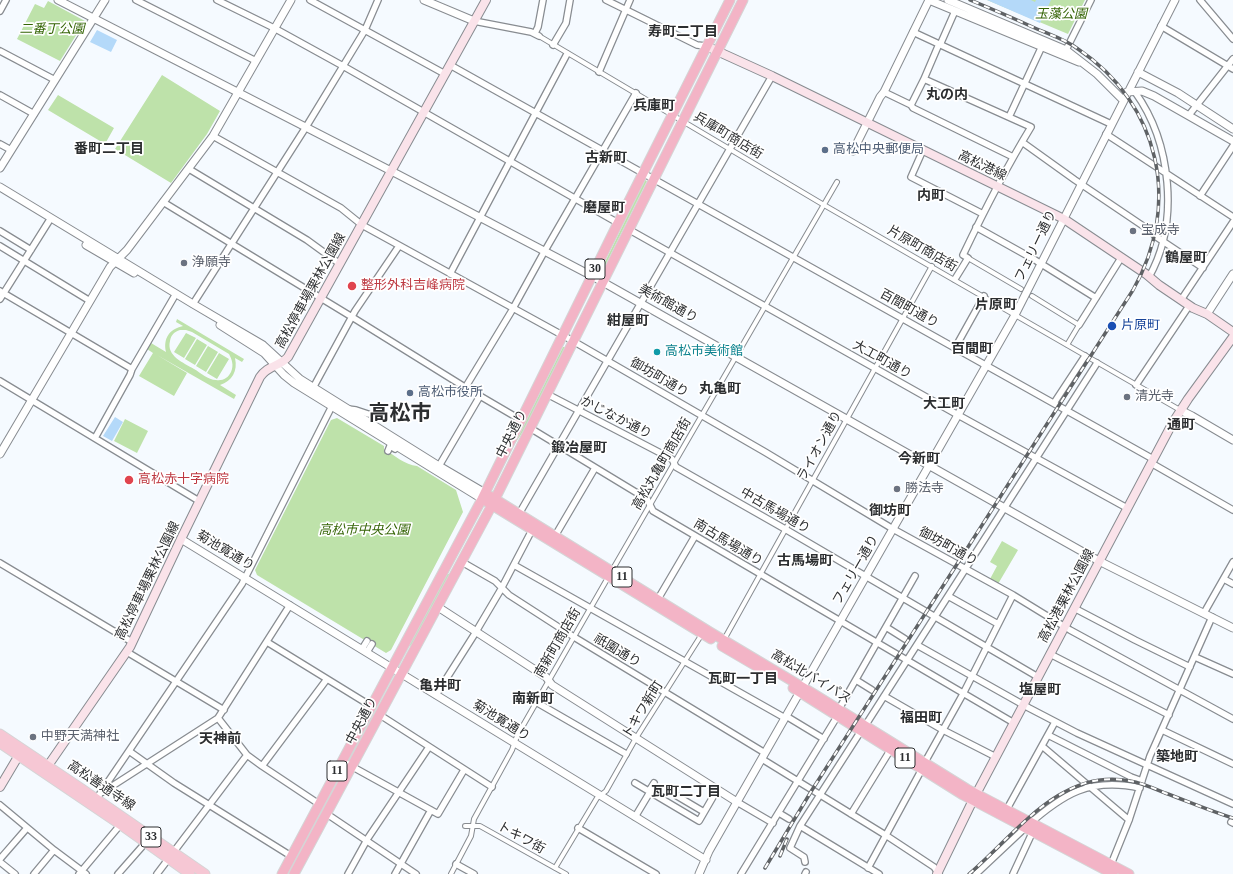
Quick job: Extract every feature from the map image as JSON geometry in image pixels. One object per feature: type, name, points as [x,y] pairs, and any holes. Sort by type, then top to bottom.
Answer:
[{"type":"highway","name":"中央通り","points":[[282,874],[484,496],[562,335],[730,0]]},
{"type":"highway","name":"中央通り","points":[[294,874],[493,502],[653,178],[743,0]]},
{"type":"highway","name":"高松北バイパス","points":[[484,496],[532,530],[702,634],[801,690]]},
{"type":"highway","name":"高松北バイパス","points":[[493,502],[519,514],[658,599],[801,690],[975,797],[1110,871],[1130,874]]},
{"type":"highway","name":"高松北バイパス","points":[[863,728],[891,749],[924,766]]},
{"type":"highway","name":"高松北バイパス","points":[[975,797],[1007,809],[1030,827]]},
{"type":"main road","name":"高松停車場栗林公園線","points":[[45,769],[127,652],[260,377],[265,371],[288,357],[486,0]]},
{"type":"main road","name":"高松港線","points":[[706,46],[772,76],[1064,219],[1189,306],[1207,314],[1233,332]]},
{"type":"main road","name":"高松港栗林公園線","points":[[938,873],[975,797],[1023,705],[1180,410],[1233,337]]},
{"type":"main road","name":"高松善通寺線","points":[[0,734],[20,753]]},
{"type":"main road","name":"高松善通寺線","points":[[0,743],[20,753],[97,799],[123,822],[171,855],[205,874]]},
{"type":"main road","points":[[0,787],[20,753]]},
{"type":"main road","name":"高松善通寺線","points":[[171,855],[190,874]]},
{"type":"street","points":[[0,11],[6,0]]},
{"type":"street","name":"美術館通り","points":[[58,0],[602,281],[1099,561],[1233,628]]},
{"type":"street","points":[[0,168],[105,0]]},
{"type":"street","points":[[136,0],[256,62]]},
{"type":"street","points":[[217,0],[274,28],[343,66],[618,223]]},
{"type":"street","points":[[0,454],[110,266],[117,260],[163,202],[213,136],[291,0]]},
{"type":"street","points":[[310,0],[445,74]]},
{"type":"street","points":[[193,304],[306,127],[365,30],[378,0]]},
{"type":"street","points":[[424,0],[474,21],[537,35],[543,0]]},
{"type":"street","points":[[553,45],[566,23],[570,0]]},
{"type":"street","points":[[606,0],[698,45],[706,46]]},
{"type":"street","points":[[600,72],[630,0]]},
{"type":"street","points":[[853,152],[929,0],[1043,44]]},
{"type":"street","points":[[948,0],[1064,53],[1088,66],[1123,100]]},
{"type":"street","points":[[1064,53],[1091,0]]},
{"type":"street","name":"フェリー通り","points":[[699,874],[737,802],[986,365],[1041,264],[1175,0]]},
{"type":"street","points":[[1200,0],[1233,40]]},
{"type":"street","points":[[911,105],[955,11]]},
{"type":"street","points":[[1161,26],[1231,67]]},
{"type":"street","points":[[913,32],[1111,124]]},
{"type":"street","name":"兵庫町商店街","points":[[537,35],[824,205]]},
{"type":"street","points":[[1009,117],[1043,44]]},
{"type":"street","points":[[0,51],[55,80]]},
{"type":"street","points":[[450,274],[567,54]]},
{"type":"street","points":[[1189,115],[1196,105],[1231,67],[1233,59]]},
{"type":"street","name":"百間町通り","points":[[450,65],[1054,403],[1233,510]]},
{"type":"street","points":[[1138,72],[1178,93],[1233,129]]},
{"type":"street","points":[[519,514],[772,76]]},
{"type":"street","points":[[924,80],[1031,127],[997,186],[962,255],[1021,289]]},
{"type":"street","points":[[884,92],[911,105],[913,108],[1013,157]]},
{"type":"street","points":[[1128,92],[1148,93],[1233,141]]},
{"type":"street","points":[[1136,92],[1157,134],[1165,161],[1167,174],[1167,216],[1159,256],[1149,277]]},
{"type":"street","points":[[466,388],[513,309],[574,198],[636,93]]},
{"type":"street","points":[[0,95],[34,114]]},
{"type":"street","points":[[1106,134],[1233,218]]},
{"type":"street","name":"御坊町通り","points":[[213,136],[341,208],[362,225],[573,341],[964,569],[1233,719]]},
{"type":"street","points":[[1022,142],[1152,232],[1162,241],[1203,268]]},
{"type":"street","points":[[0,144],[11,150]]},
{"type":"street","points":[[1200,196],[1233,146]]},
{"type":"street","points":[[923,150],[911,177],[983,214]]},
{"type":"street","points":[[189,169],[307,240],[340,264]]},
{"type":"street","name":"高松丸亀町商店街","points":[[614,567],[837,182]]},
{"type":"street","points":[[0,186],[174,297],[253,345],[313,388],[439,466],[484,496]]},
{"type":"street","points":[[0,192],[263,345],[279,363],[284,375],[294,383],[410,455],[484,496]]},
{"type":"street","points":[[163,202],[466,388],[521,420]]},
{"type":"street","name":"片原町商店街","points":[[824,205],[955,279],[1084,356],[1180,410]]},
{"type":"street","points":[[0,299],[2,292],[48,221]]},
{"type":"street","points":[[1181,300],[1233,222]]},
{"type":"street","points":[[976,227],[1041,264],[1096,298]]},
{"type":"street","name":"大工町通り","points":[[628,229],[958,415],[1127,508]]},
{"type":"street","points":[[0,231],[30,250]]},
{"type":"street","points":[[0,246],[90,301]]},
{"type":"street","points":[[313,388],[352,317],[399,246]]},
{"type":"street","points":[[955,279],[968,258]]},
{"type":"street","points":[[1067,345],[1122,258]]},
{"type":"street","name":"ライオン通り","points":[[726,636],[932,266]]},
{"type":"street","points":[[1207,314],[1233,274]]},
{"type":"street","points":[[2,292],[132,369]]},
{"type":"street","points":[[955,348],[984,296]]},
{"type":"street","points":[[1032,296],[1079,325]]},
{"type":"street","points":[[95,438],[130,376],[132,369],[174,297]]},
{"type":"street","points":[[1136,385],[1189,306]]},
{"type":"street","points":[[1054,403],[1084,356]]},
{"type":"street","points":[[805,862],[804,857],[790,848],[800,826],[1097,363]]},
{"type":"street","points":[[0,381],[199,501]]},
{"type":"street","name":"かじなか通り","points":[[547,394],[672,459],[674,462]]},
{"type":"street","points":[[439,466],[480,396]]},
{"type":"street","points":[[97,799],[246,578],[291,493],[332,406]]},
{"type":"street","points":[[348,409],[368,414]]},
{"type":"street","points":[[1180,410],[1195,417],[1233,440]]},
{"type":"street","name":"南古馬場通り","points":[[530,428],[647,499],[653,511],[1014,723]]},
{"type":"street","points":[[388,451],[390,446],[406,456],[410,455]]},
{"type":"street","name":"中古馬場通り","points":[[674,462],[676,467],[1038,677]]},
{"type":"street","points":[[555,536],[595,468]]},
{"type":"street","points":[[436,695],[476,632],[532,530]]},
{"type":"street","points":[[658,599],[695,536]]},
{"type":"street","name":"菊池寛通り","points":[[181,539],[706,860]]},
{"type":"street","name":"祇園通り","points":[[462,562],[495,580],[509,595],[763,756],[798,782],[886,836],[934,868],[938,873]]},
{"type":"street","points":[[1204,613],[1233,562]]},
{"type":"street","points":[[0,563],[132,642]]},
{"type":"street","points":[[514,565],[824,739]]},
{"type":"street","points":[[740,874],[824,739],[915,576]]},
{"type":"street","points":[[1224,579],[1233,584]]},
{"type":"street","name":"南新町商店街","points":[[451,874],[471,836],[474,826],[474,819],[514,743],[606,581]]},
{"type":"street","points":[[868,868],[944,730],[1013,595]]},
{"type":"street","points":[[948,596],[998,624]]},
{"type":"street","points":[[97,799],[218,718],[290,605]]},
{"type":"street","points":[[438,607],[546,677],[552,685],[717,790],[773,823]]},
{"type":"street","points":[[1074,608],[1190,667]]},
{"type":"street","points":[[1110,871],[1147,766],[1212,617]]},
{"type":"street","points":[[886,627],[905,639]]},
{"type":"street","name":"トキワ新町","points":[[555,868],[597,798],[606,791],[626,754],[702,634]]},
{"type":"street","points":[[267,642],[372,706]]},
{"type":"street","points":[[364,651],[369,643]]},
{"type":"street","points":[[917,645],[1055,722],[1147,766],[1233,804]]},
{"type":"street","points":[[127,652],[224,710]]},
{"type":"street","points":[[1050,654],[1169,715]]},
{"type":"street","points":[[1195,657],[1233,674]]},
{"type":"street","points":[[262,766],[327,679]]},
{"type":"street","points":[[856,680],[872,690]]},
{"type":"street","points":[[884,696],[996,758]]},
{"type":"street","points":[[536,702],[626,754]]},
{"type":"street","points":[[380,715],[492,787]]},
{"type":"street","points":[[218,718],[247,755],[319,804]]},
{"type":"street","points":[[1007,809],[1055,722]]},
{"type":"street","points":[[1162,730],[1233,764]]},
{"type":"street","points":[[1048,735],[1131,777],[1142,781]]},
{"type":"street","points":[[1042,746],[1129,820]]},
{"type":"street","points":[[348,874],[366,841],[429,747]]},
{"type":"street","points":[[851,814],[891,749]]},
{"type":"street","points":[[129,751],[291,856]]},
{"type":"street","points":[[157,874],[247,755]]},
{"type":"street","points":[[342,761],[438,814],[464,770]]},
{"type":"street","points":[[635,817],[654,783]]},
{"type":"street","points":[[635,784],[699,822],[717,790]]},
{"type":"street","points":[[976,874],[1063,797],[1090,788],[1112,785],[1140,788]]},
{"type":"street","points":[[677,796],[704,812]]},
{"type":"street","points":[[0,805],[82,873],[123,822]]},
{"type":"street","points":[[395,874],[431,810]]},
{"type":"street","points":[[779,813],[789,819]]},
{"type":"street","points":[[327,814],[416,874]]},
{"type":"street","name":"トキワ街","points":[[465,826],[480,826],[566,874]]},
{"type":"street","points":[[800,826],[879,874]]},
{"type":"street","points":[[1013,874],[1030,827]]},
{"type":"street","points":[[15,874],[0,861],[27,828]]},
{"type":"street","points":[[578,828],[656,874]]},
{"type":"street","points":[[118,874],[148,839]]},
{"type":"street","points":[[34,874],[54,850]]},
{"type":"street","points":[[456,864],[474,874]]},
{"type":"green space","name":"玉藻公園","points":[[987,0],[1085,0],[1068,34]]},
{"type":"green space","name":"二番丁公園","points":[[48,1],[85,21],[60,61],[17,39],[35,4],[44,8]]},
{"type":"green space","points":[[162,75],[220,111],[207,134],[171,183],[115,149]]},
{"type":"green space","points":[[58,95],[114,128],[105,144],[48,110]]},
{"type":"green space","points":[[645,180],[647,181],[605,266],[604,264]]},
{"type":"green space","points":[[177,319],[244,359],[242,362],[235,358],[236,367],[233,375],[228,381],[220,385],[236,395],[234,399],[157,355],[187,373],[174,396],[139,376],[153,353],[147,349],[151,343],[166,352],[165,343],[168,335],[178,327],[183,326],[176,322]],"holes":[[[180,330],[186,330],[229,354],[232,360],[232,367],[231,372],[227,377],[221,380],[210,379],[173,355],[169,346],[171,337]]]},
{"type":"green space","points":[[186,333],[196,338],[184,358],[174,352]]},
{"type":"green space","points":[[197,339],[207,345],[195,365],[185,359]]},
{"type":"green space","points":[[208,346],[218,352],[206,372],[196,366]]},
{"type":"green space","points":[[563,347],[566,347],[524,430],[514,445]]},
{"type":"green space","points":[[219,353],[229,359],[217,379],[207,373]]},
{"type":"green space","name":"高松市中央公園","points":[[337,418],[384,446],[384,449],[408,464],[417,466],[456,490],[463,512],[391,650],[386,653],[257,575],[255,570],[331,420]]},
{"type":"green space","points":[[125,419],[148,431],[137,453],[114,441]]},
{"type":"green space","points":[[1002,541],[1018,550],[998,584],[990,579],[997,566],[990,562]]},
{"type":"green space","points":[[447,573],[450,575],[413,644],[408,647]]},
{"type":"green space","points":[[343,769],[345,770],[296,861],[287,874]]},
{"type":"water","points":[[987,0],[1031,0],[1035,2],[1036,0],[1051,0],[1040,23]]},
{"type":"water","points":[[97,30],[117,40],[111,52],[90,42]]},
{"type":"water","points":[[115,417],[123,422],[112,441],[103,436]]},
{"type":"railway","points":[[765,868],[812,790],[1133,290],[1148,257],[1157,224],[1159,190],[1155,158],[1144,127],[1128,98],[1106,72],[1078,49],[1058,38],[970,0]]},
{"type":"railway","points":[[969,874],[1022,824],[1061,794],[1082,784],[1105,779],[1130,781],[1148,786],[1233,818]]},
{"type":"railway","points":[[780,856],[787,839]]},
{"type":"place","name":"高松中央郵便局","points":[[825,150]]},
{"type":"place","name":"宝成寺","points":[[1133,231]]},
{"type":"place","name":"浄願寺","points":[[184,263]]},
{"type":"place","name":"整形外科吉峰病院","points":[[352,286]]},
{"type":"place","name":"片原町","points":[[1112,326]]},
{"type":"place","name":"高松市美術館","points":[[657,352]]},
{"type":"place","name":"高松市役所","points":[[410,393]]},
{"type":"place","name":"清光寺","points":[[1127,397]]},
{"type":"place","name":"高松赤十字病院","points":[[129,480]]},
{"type":"place","name":"勝法寺","points":[[897,489]]},
{"type":"place","name":"中野天満神社","points":[[33,737]]},
{"type":"district","name":"寿町二丁目","points":[[683,32]]},
{"type":"district","name":"丸の内","points":[[947,95]]},
{"type":"district","name":"兵庫町","points":[[654,106]]},
{"type":"district","name":"番町二丁目","points":[[109,149]]},
{"type":"district","name":"古新町","points":[[606,158]]},
{"type":"district","name":"内町","points":[[931,196]]},
{"type":"district","name":"磨屋町","points":[[604,208]]},
{"type":"district","name":"鶴屋町","points":[[1186,258]]},
{"type":"district","name":"片原町","points":[[996,305]]},
{"type":"district","name":"紺屋町","points":[[628,321]]},
{"type":"district","name":"百間町","points":[[972,349]]},
{"type":"district","name":"丸亀町","points":[[720,389]]},
{"type":"district","name":"大工町","points":[[944,404]]},
{"type":"district","name":"高松市","points":[[400,415]]},
{"type":"district","name":"通町","points":[[1181,425]]},
{"type":"district","name":"鍛冶屋町","points":[[579,448]]},
{"type":"district","name":"今新町","points":[[919,459]]},
{"type":"district","name":"御坊町","points":[[890,511]]},
{"type":"district","name":"古馬場町","points":[[805,561]]},
{"type":"district","name":"瓦町一丁目","points":[[743,679]]},
{"type":"district","name":"亀井町","points":[[440,686]]},
{"type":"district","name":"塩屋町","points":[[1040,690]]},
{"type":"district","name":"南新町","points":[[533,699]]},
{"type":"district","name":"福田町","points":[[921,718]]},
{"type":"district","name":"天神前","points":[[220,739]]},
{"type":"district","name":"築地町","points":[[1177,757]]},
{"type":"district","name":"瓦町二丁目","points":[[686,792]]}]
